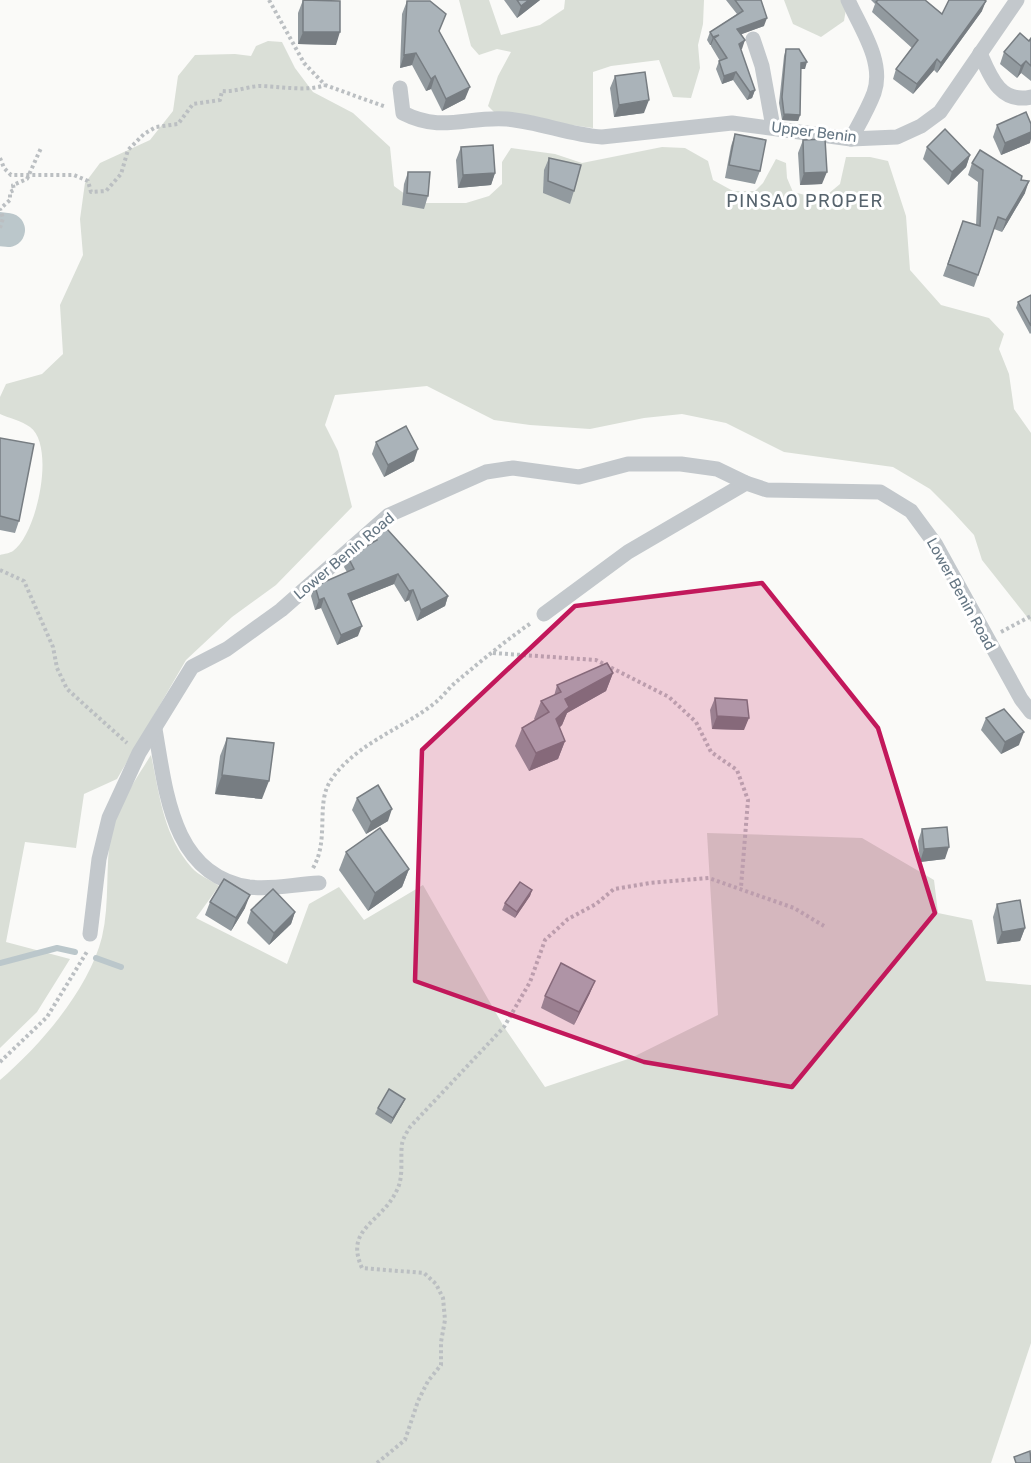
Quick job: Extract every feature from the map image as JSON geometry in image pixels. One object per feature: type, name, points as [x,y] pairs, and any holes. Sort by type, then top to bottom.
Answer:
[{"type":"street","points":[[848,0],[873,56],[877,74],[875,91],[851,139]]},
{"type":"street","name":"Upper Benin","points":[[403,113],[421,122],[444,125],[505,119],[582,136],[640,134],[732,123],[851,139],[897,137],[921,126],[940,111],[1017,0]]},
{"type":"street","points":[[753,39],[762,66],[773,127]]},
{"type":"street","points":[[980,53],[998,88],[1010,97],[1031,97]]},
{"type":"street","points":[[400,87],[403,113]]},
{"type":"street","name":"Lower Benin Road","points":[[90,934],[99,859],[109,818],[139,753],[192,667],[227,649],[281,610],[389,515],[486,472],[513,468],[579,477],[628,465],[681,464],[717,469],[767,490],[794,492],[846,489],[880,492],[911,511],[958,581],[988,639],[1031,712]]},
{"type":"street","points":[[544,614],[628,552],[746,483]]},
{"type":"street","points":[[155,729],[167,804],[176,826],[200,864],[227,882],[243,885],[271,888],[311,883]]},
{"type":"path","points":[[269,0],[304,63],[325,85],[403,113]]},
{"type":"path","points":[[0,158],[4,168],[12,175],[78,176],[88,181],[91,192],[106,191],[121,174],[125,155],[132,145],[148,130],[178,124],[193,104],[220,100],[222,91],[238,92],[257,86],[279,89],[316,88],[325,85]]},
{"type":"path","points":[[0,228],[2,220],[0,209],[10,200],[10,192],[14,190],[13,185],[23,182],[29,174],[41,148]]},
{"type":"path","points":[[0,570],[24,581],[49,638],[57,669],[67,689],[139,753]]},
{"type":"path","points":[[311,883],[319,859],[324,832],[324,798],[330,781],[346,763],[391,729],[436,701],[454,683],[544,614]]},
{"type":"path","points":[[988,639],[1031,616]]},
{"type":"path","points":[[493,653],[596,660],[669,697],[696,722],[711,752],[737,770],[748,800],[741,887]]},
{"type":"path","points":[[377,1463],[405,1440],[418,1401],[428,1382],[441,1365],[441,1342],[445,1320],[443,1298],[436,1284],[424,1273],[362,1268],[355,1252],[357,1238],[386,1208],[398,1188],[402,1143],[410,1127],[504,1027],[530,982],[545,940],[568,919],[596,904],[614,889],[709,878],[741,887],[810,915],[824,926]]},
{"type":"path","points":[[0,1062],[47,1017],[88,950],[90,934]]},
{"type":"highlighted area","points":[[762,583],[878,728],[935,913],[792,1087],[644,1062],[415,981],[422,750],[575,606]]},
{"type":"shaded area","points":[[459,0],[489,0],[501,35],[540,25],[564,9],[565,0],[704,0],[703,24],[698,45],[700,68],[691,98],[673,97],[659,60],[611,66],[593,72],[593,128],[497,115],[488,106],[498,76],[511,52],[497,49],[479,55],[471,46]]},
{"type":"shaded area","points":[[784,0],[844,0],[847,3],[844,21],[821,37],[793,24]]},
{"type":"shaded area","points":[[268,41],[282,42],[295,68],[313,92],[353,113],[390,147],[394,186],[417,203],[466,203],[489,196],[502,184],[502,162],[511,148],[555,154],[582,163],[662,147],[685,148],[708,161],[713,180],[733,191],[755,191],[763,183],[776,159],[786,163],[787,178],[793,192],[822,199],[840,184],[846,157],[870,157],[888,161],[906,216],[910,270],[941,305],[989,318],[1004,334],[999,349],[1009,374],[1014,409],[1031,433],[1031,622],[982,560],[974,535],[930,489],[893,467],[784,452],[726,423],[682,414],[644,418],[590,429],[494,420],[427,386],[335,395],[325,425],[338,451],[352,507],[276,585],[232,617],[186,660],[117,779],[84,794],[76,848],[25,842],[6,942],[70,959],[37,1012],[0,1048],[0,555],[13,551],[22,542],[29,527],[40,490],[42,452],[38,437],[30,427],[0,414],[0,397],[6,384],[42,374],[63,354],[60,305],[83,255],[80,219],[85,183],[100,163],[150,140],[173,111],[178,76],[195,55],[251,56],[256,46]]},
{"type":"shaded area","points":[[151,755],[160,800],[175,842],[195,871],[219,886],[196,918],[287,964],[309,904],[339,887],[364,920],[423,885],[504,1027],[545,1087],[631,1058],[718,1015],[707,833],[862,838],[934,880],[938,913],[972,920],[986,981],[1031,985],[1031,1343],[991,1463],[0,1463],[0,1080],[31,1051],[61,1015],[75,996],[96,957],[104,924],[111,832],[122,803]]},
{"type":"building","points":[[303,0],[340,1],[340,32],[303,32]]},
{"type":"building","points":[[517,0],[529,0],[521,6]]},
{"type":"building","points":[[735,0],[761,0],[767,18],[737,29],[745,40],[739,44],[755,90],[750,92],[736,72],[724,76],[719,61],[727,58],[714,38],[719,35],[713,37],[710,32],[743,11]]},
{"type":"building","points":[[878,0],[925,0],[942,14],[949,0],[986,1],[941,63],[937,59],[917,84],[896,69],[918,40],[876,2]]},
{"type":"building","points":[[407,1],[430,1],[446,14],[439,31],[470,87],[446,99],[435,76],[431,79],[416,53],[404,55]]},
{"type":"building","points":[[1020,33],[1029,41],[1031,38],[1031,66],[1026,61],[1021,66],[1004,52]]},
{"type":"building","points":[[786,49],[799,49],[807,62],[801,63],[800,115],[784,114],[782,97]]},
{"type":"building","points":[[645,72],[649,100],[619,105],[615,76]]},
{"type":"building","points":[[1026,112],[1031,124],[1031,132],[1005,143],[997,125]]},
{"type":"building","points":[[945,129],[970,155],[952,172],[927,147]]},
{"type":"building","points":[[735,134],[766,140],[760,171],[729,165]]},
{"type":"building","points":[[825,139],[827,172],[804,173],[803,140]]},
{"type":"building","points":[[493,145],[495,173],[463,175],[461,147]]},
{"type":"building","points":[[980,150],[1022,176],[1021,180],[1029,181],[1006,220],[998,217],[978,275],[948,264],[963,221],[980,226],[983,170],[972,163]]},
{"type":"building","points":[[549,158],[581,165],[574,191],[548,181]]},
{"type":"building","points":[[408,172],[430,172],[428,196],[407,193]]},
{"type":"building","points":[[1031,295],[1031,326],[1018,302]]},
{"type":"building","points":[[406,426],[418,449],[388,465],[376,442]]},
{"type":"building","points":[[0,438],[34,444],[19,521],[0,516]]},
{"type":"building","points":[[387,529],[448,596],[421,610],[413,590],[409,591],[398,574],[348,594],[362,626],[341,635],[324,598],[319,600],[315,586],[354,569],[348,557],[377,540],[375,537]]},
{"type":"building","points":[[607,663],[613,673],[565,699],[569,707],[556,719],[565,741],[536,753],[522,728],[549,712],[541,701],[561,692],[557,685]]},
{"type":"building","points":[[715,698],[747,700],[749,718],[717,716]]},
{"type":"building","points":[[1004,709],[1024,732],[1005,742],[986,718]]},
{"type":"building","points":[[227,738],[274,743],[269,781],[222,775]]},
{"type":"building","points":[[378,785],[392,809],[371,822],[357,798]]},
{"type":"building","points":[[947,827],[949,847],[924,849],[922,829]]},
{"type":"building","points":[[380,828],[409,869],[375,893],[346,852]]},
{"type":"building","points":[[224,879],[250,895],[236,918],[210,902]]},
{"type":"building","points":[[520,882],[532,890],[517,912],[505,903]]},
{"type":"building","points":[[273,889],[295,912],[274,933],[251,910]]},
{"type":"building","points":[[1020,900],[1025,928],[1002,932],[997,904]]},
{"type":"building","points":[[561,963],[595,981],[579,1012],[545,996]]},
{"type":"building","points":[[389,1089],[405,1099],[393,1118],[378,1108]]},
{"type":"building","points":[[1030,1451],[1031,1463],[1016,1463],[1014,1457]]},
{"type":"waterway","points":[[0,229],[8,230]]},
{"type":"waterway","points":[[0,963],[57,948],[75,952]]},
{"type":"waterway","points":[[96,958],[121,967]]},
{"type":"district","name":"PINSAO PROPER","points":[[805,201]]}]
